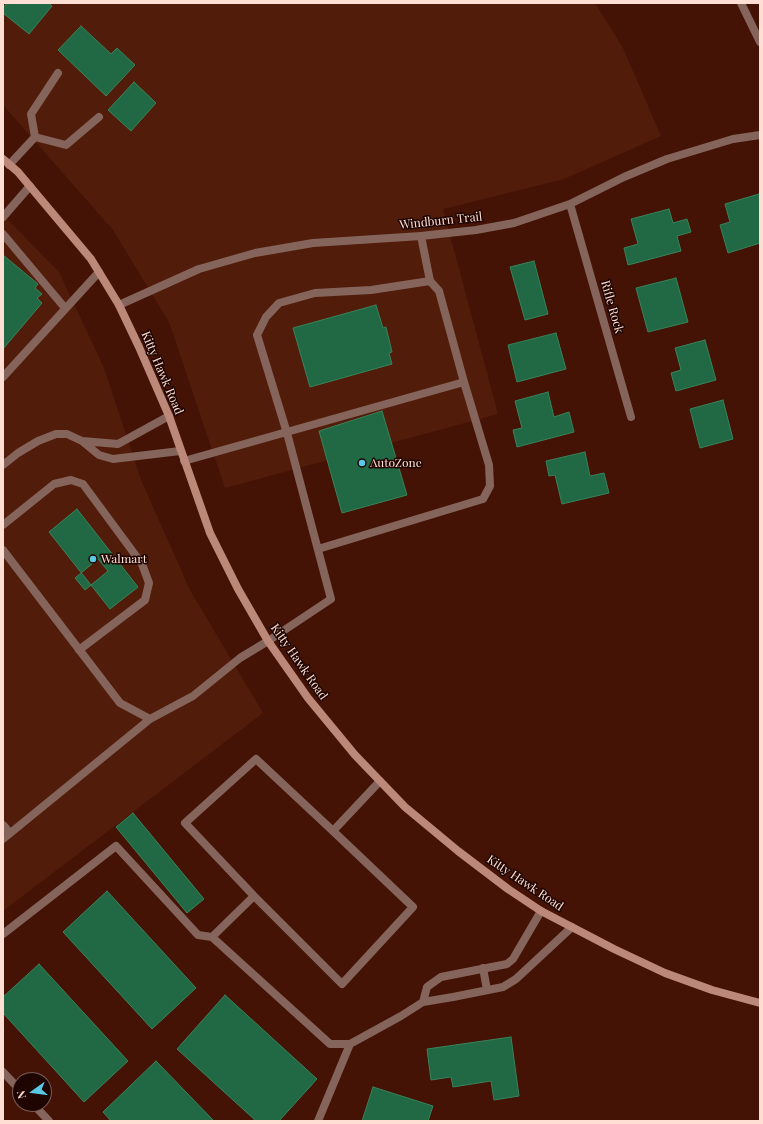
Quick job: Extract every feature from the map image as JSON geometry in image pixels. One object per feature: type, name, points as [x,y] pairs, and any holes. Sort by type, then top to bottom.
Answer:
[{"type":"main road","name":"Kitty Hawk Road","points":[[6,162],[30,186],[82,248],[119,305],[169,416],[210,533],[238,589],[268,642],[308,698],[355,755],[405,807],[458,851],[508,889],[541,911],[614,949],[665,973],[712,990],[760,1003]]},
{"type":"street","points":[[741,3],[760,42]]},
{"type":"street","points":[[36,137],[31,114],[58,73]]},
{"type":"street","points":[[36,137],[66,145],[100,117]]},
{"type":"street","name":"Windburn Trail","points":[[119,305],[199,269],[255,253],[313,243],[421,236],[476,230],[514,223],[570,204],[624,177],[667,159],[733,139],[760,135]]},
{"type":"street","points":[[6,162],[36,137]]},
{"type":"street","points":[[3,217],[30,186]]},
{"type":"street","name":"Rifle Rock","points":[[570,204],[631,417]]},
{"type":"street","points":[[3,234],[65,308]]},
{"type":"street","points":[[318,549],[483,499],[490,486],[489,465],[439,291],[430,281],[421,236]]},
{"type":"street","points":[[3,377],[99,272]]},
{"type":"street","points":[[3,825],[6,836],[150,719],[193,696],[240,658],[268,642],[331,599],[286,433],[257,334],[266,317],[279,303],[315,293],[371,290],[430,281]]},
{"type":"street","points":[[184,461],[464,382]]},
{"type":"street","points":[[82,441],[118,444],[169,416]]},
{"type":"street","points":[[3,465],[31,445],[56,434],[67,434],[82,441],[99,455],[113,459],[180,451]]},
{"type":"street","points":[[3,524],[54,484],[71,480],[83,484],[142,564],[149,583],[145,600],[79,650]]},
{"type":"street","points":[[3,550],[120,703],[150,719]]},
{"type":"street","points":[[256,759],[413,907],[342,984],[254,896],[185,823],[256,759]]},
{"type":"street","points":[[334,831],[380,781]]},
{"type":"street","points":[[3,934],[116,846],[198,935],[212,937],[330,1044],[350,1044],[423,1002],[453,998],[503,987],[516,980],[572,927]]},
{"type":"street","points":[[212,937],[254,896]]},
{"type":"street","points":[[423,1002],[427,987],[441,977],[507,964],[514,959],[541,911]]},
{"type":"street","points":[[483,968],[487,990]]},
{"type":"street","points":[[318,1121],[350,1044]]},
{"type":"street","points":[[3,1072],[12,1082]]},
{"type":"street","points":[[40,1112],[48,1121]]},
{"type":"shaded area","points":[[3,3],[595,3],[623,48],[661,136],[564,179],[443,209],[498,414],[225,488],[169,322],[113,230],[3,105]]},
{"type":"shaded area","points":[[3,215],[59,272],[104,368],[141,480],[190,590],[263,713],[3,911]]},
{"type":"building","points":[[7,3],[48,3],[52,6],[29,34],[3,13],[3,8]]},
{"type":"building","points":[[81,26],[111,54],[117,48],[135,65],[106,96],[58,50]]},
{"type":"building","points":[[134,82],[156,103],[131,131],[108,110]]},
{"type":"building","points":[[759,194],[760,243],[728,253],[720,225],[730,222],[725,204]]},
{"type":"building","points":[[669,209],[673,223],[687,219],[691,232],[677,236],[681,251],[628,265],[624,248],[638,244],[631,219]]},
{"type":"building","points":[[3,255],[38,284],[35,288],[42,294],[37,298],[42,303],[3,349]]},
{"type":"building","points":[[534,261],[548,314],[525,320],[510,267]]},
{"type":"building","points":[[676,278],[688,322],[648,332],[636,288]]},
{"type":"building","points":[[376,305],[383,328],[386,327],[392,352],[389,353],[392,364],[310,387],[293,328]]},
{"type":"building","points":[[556,333],[566,369],[517,382],[508,345]]},
{"type":"building","points":[[705,340],[716,380],[676,391],[671,373],[681,370],[675,348]]},
{"type":"building","points":[[548,392],[554,417],[569,412],[574,432],[517,447],[513,430],[522,428],[515,401]]},
{"type":"building","points":[[723,400],[733,439],[700,448],[690,409]]},
{"type":"building","name":"AutoZone","points":[[382,411],[407,495],[342,513],[319,431]]},
{"type":"building","points":[[585,452],[590,476],[604,473],[609,493],[562,504],[555,475],[549,476],[546,461]]},
{"type":"building","name":"Walmart","points":[[77,509],[138,587],[110,609],[49,532]]},
{"type":"building","points":[[98,559],[108,571],[85,590],[75,578]]},
{"type":"building","points":[[133,813],[204,899],[187,913],[116,827]]},
{"type":"building","points":[[107,891],[196,988],[152,1029],[63,932]]},
{"type":"building","points":[[39,964],[128,1061],[84,1102],[3,1013],[3,997]]},
{"type":"building","points":[[225,995],[317,1079],[279,1121],[256,1121],[177,1049]]},
{"type":"building","points":[[511,1037],[519,1096],[494,1100],[491,1081],[453,1087],[451,1077],[431,1080],[427,1049]]},
{"type":"building","points":[[156,1061],[214,1121],[111,1121],[103,1112]]},
{"type":"building","points":[[373,1087],[433,1106],[428,1121],[362,1121]]},
{"type":"place","name":"AutoZone","points":[[362,463]]},
{"type":"place","name":"Walmart","points":[[93,559]]}]
